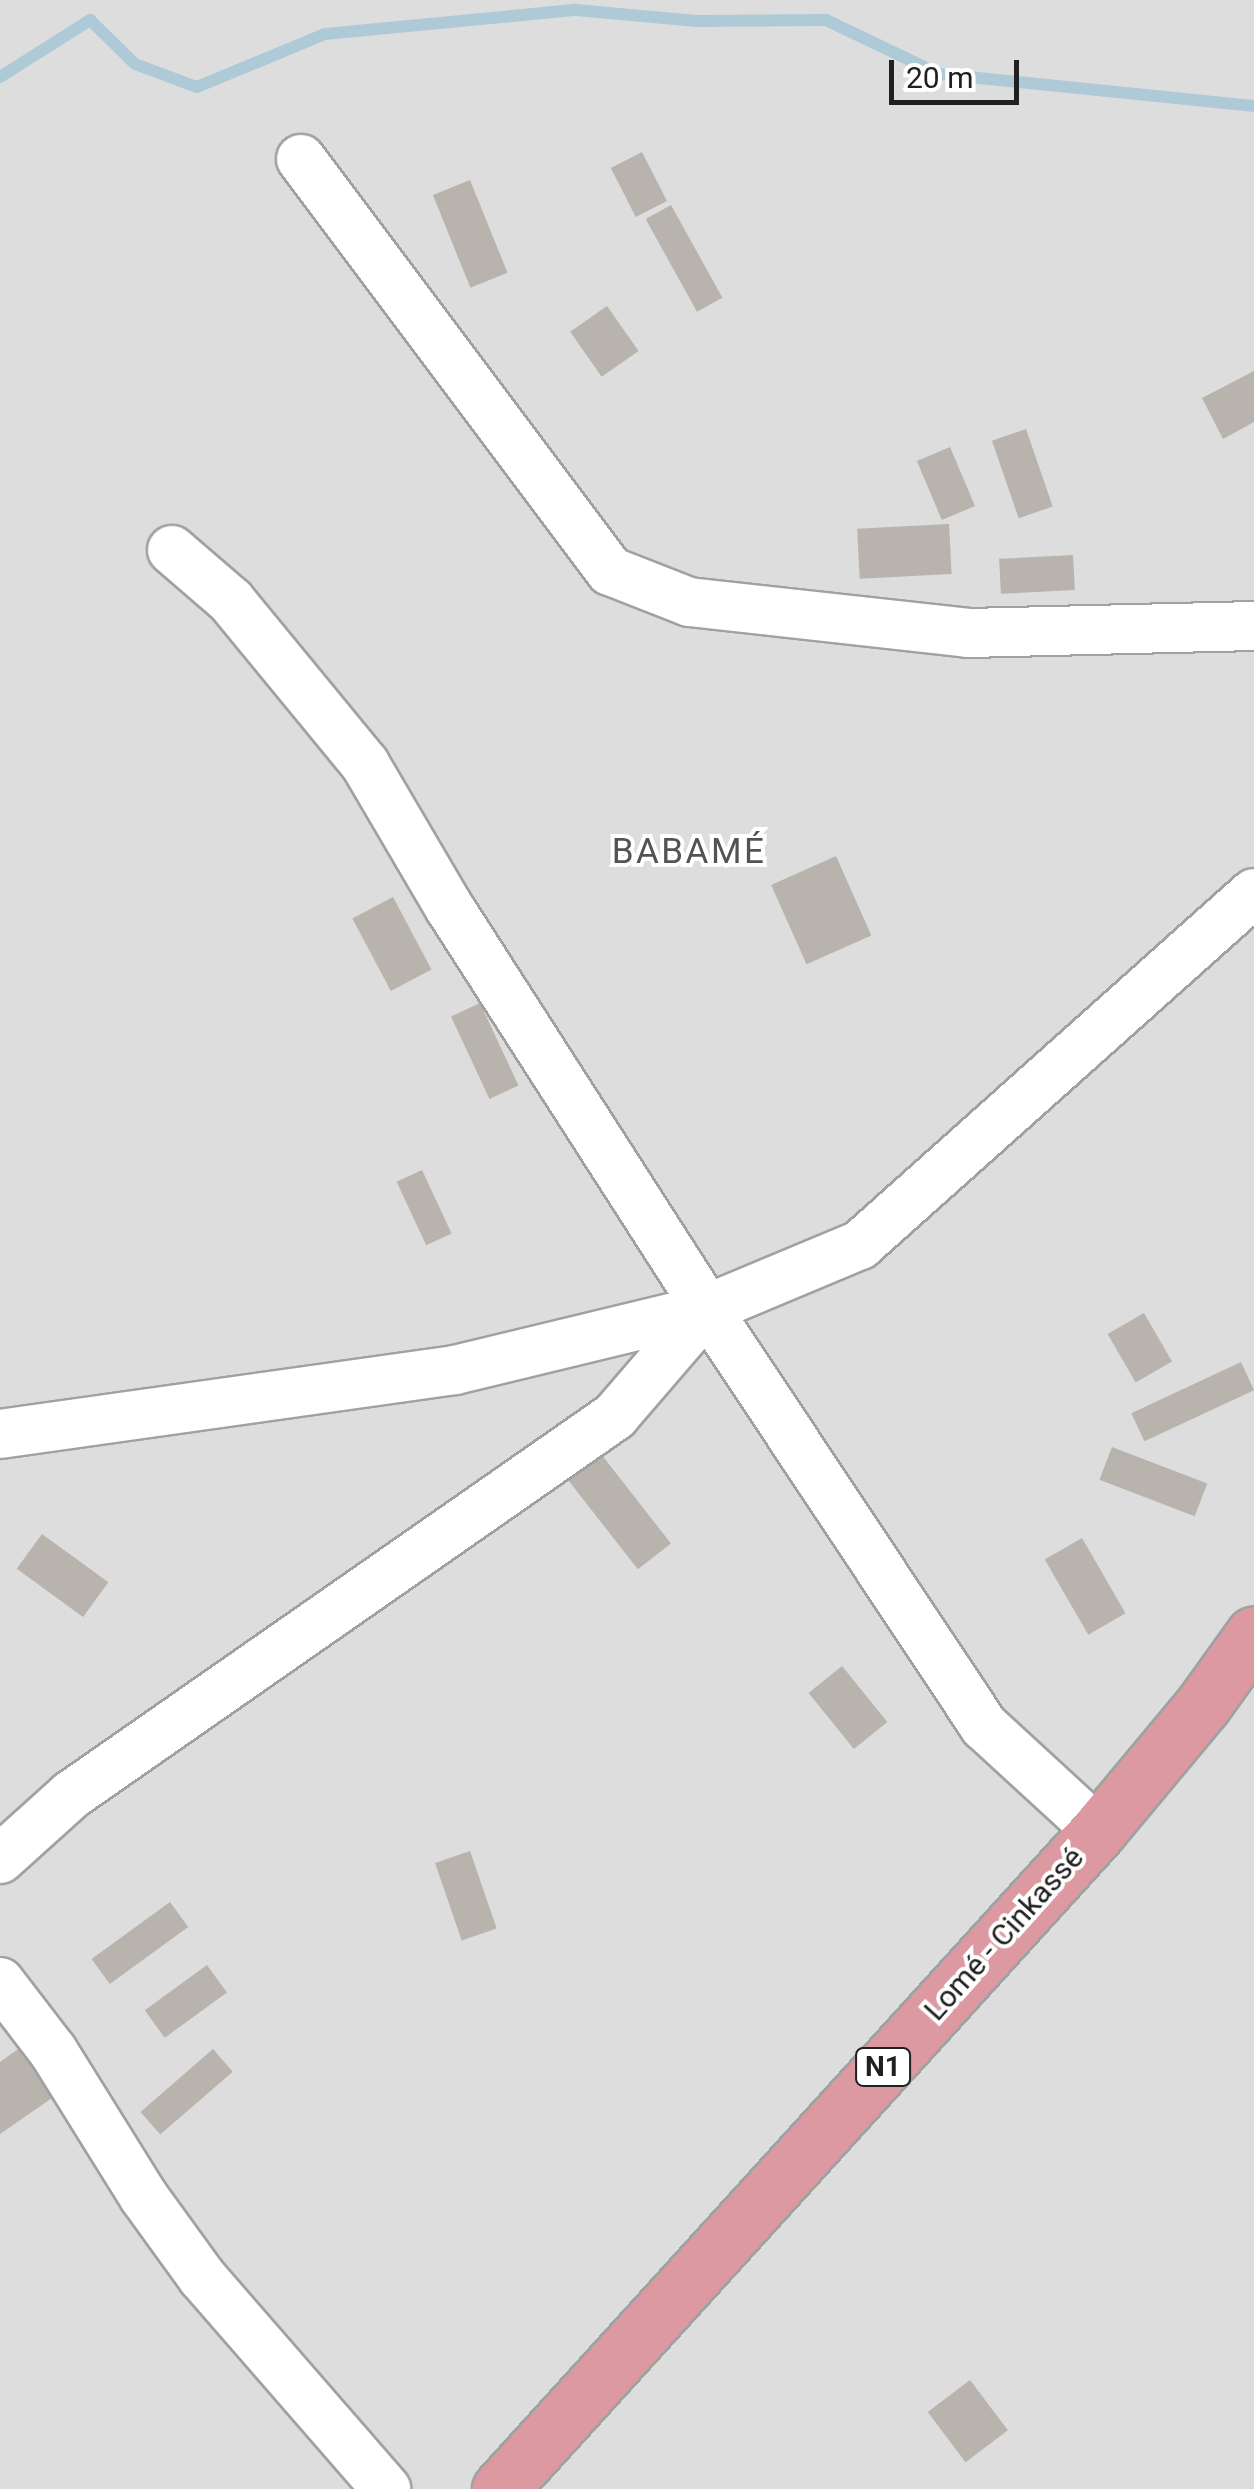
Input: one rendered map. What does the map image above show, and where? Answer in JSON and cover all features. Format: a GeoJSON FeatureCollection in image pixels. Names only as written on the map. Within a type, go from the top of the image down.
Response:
{"type":"FeatureCollection","features":[{"type":"Feature","properties":{"kind":"highway","name":"Lomé - Cinkassé"},"geometry":{"type":"LineString","coordinates":[[500,2489],[1098,1831],[1203,1705],[1254,1634]]}},
{"type":"Feature","properties":{"kind":"street"},"geometry":{"type":"LineString","coordinates":[[301,159],[610,571],[688,602],[968,633],[1254,626]]}},
{"type":"Feature","properties":{"kind":"street"},"geometry":{"type":"LineString","coordinates":[[172,550],[230,601],[364,764],[449,907],[707,1309],[984,1726],[1098,1831]]}},
{"type":"Feature","properties":{"kind":"street"},"geometry":{"type":"LineString","coordinates":[[0,1434],[455,1370],[707,1309],[860,1246],[1254,892]]}},
{"type":"Feature","properties":{"kind":"street"},"geometry":{"type":"LineString","coordinates":[[0,1859],[71,1795],[615,1416],[707,1309]]}},
{"type":"Feature","properties":{"kind":"street"},"geometry":{"type":"LineString","coordinates":[[0,1982],[53,2051],[144,2197],[202,2277],[386,2489]]}},
{"type":"Feature","properties":{"kind":"shaded area"},"geometry":{"type":"Polygon","coordinates":[[[0,0],[1254,0],[1254,2489],[0,2489],[0,0]]]}},
{"type":"Feature","properties":{"kind":"building"},"geometry":{"type":"Polygon","coordinates":[[[642,152],[667,201],[636,217],[611,168],[642,152]]]}},
{"type":"Feature","properties":{"kind":"building"},"geometry":{"type":"Polygon","coordinates":[[[470,180],[507,273],[470,288],[433,195],[470,180]]]}},
{"type":"Feature","properties":{"kind":"building"},"geometry":{"type":"Polygon","coordinates":[[[671,205],[722,298],[697,312],[646,219],[671,205]]]}},
{"type":"Feature","properties":{"kind":"building"},"geometry":{"type":"Polygon","coordinates":[[[607,306],[639,351],[602,377],[570,332],[607,306]]]}},
{"type":"Feature","properties":{"kind":"building"},"geometry":{"type":"Polygon","coordinates":[[[1254,371],[1254,422],[1223,439],[1202,398],[1254,371]]]}},
{"type":"Feature","properties":{"kind":"building"},"geometry":{"type":"Polygon","coordinates":[[[1026,429],[1053,507],[1019,518],[992,441],[1026,429]]]}},
{"type":"Feature","properties":{"kind":"building"},"geometry":{"type":"Polygon","coordinates":[[[950,447],[975,506],[942,520],[917,461],[950,447]]]}},
{"type":"Feature","properties":{"kind":"building"},"geometry":{"type":"Polygon","coordinates":[[[949,524],[952,574],[860,579],[857,529],[949,524]]]}},
{"type":"Feature","properties":{"kind":"building"},"geometry":{"type":"Polygon","coordinates":[[[1073,555],[1075,590],[1001,594],[999,559],[1073,555]]]}},
{"type":"Feature","properties":{"kind":"building"},"geometry":{"type":"Polygon","coordinates":[[[836,856],[871,935],[807,964],[771,885],[836,856]]]}},
{"type":"Feature","properties":{"kind":"building"},"geometry":{"type":"Polygon","coordinates":[[[393,897],[431,969],[391,991],[352,919],[393,897]]]}},
{"type":"Feature","properties":{"kind":"building"},"geometry":{"type":"Polygon","coordinates":[[[480,1003],[518,1085],[489,1099],[451,1017],[480,1003]]]}},
{"type":"Feature","properties":{"kind":"building"},"geometry":{"type":"Polygon","coordinates":[[[422,1170],[452,1233],[426,1245],[397,1182],[422,1170]]]}},
{"type":"Feature","properties":{"kind":"building"},"geometry":{"type":"Polygon","coordinates":[[[1144,1313],[1172,1361],[1136,1382],[1108,1334],[1144,1313]]]}},
{"type":"Feature","properties":{"kind":"building"},"geometry":{"type":"Polygon","coordinates":[[[1241,1362],[1254,1390],[1144,1441],[1131,1413],[1241,1362]]]}},
{"type":"Feature","properties":{"kind":"building"},"geometry":{"type":"Polygon","coordinates":[[[594,1445],[671,1544],[638,1569],[561,1471],[594,1445]]]}},
{"type":"Feature","properties":{"kind":"building"},"geometry":{"type":"Polygon","coordinates":[[[1112,1447],[1207,1484],[1195,1516],[1099,1480],[1112,1447]]]}},
{"type":"Feature","properties":{"kind":"building"},"geometry":{"type":"Polygon","coordinates":[[[42,1534],[108,1582],[83,1617],[17,1569],[42,1534]]]}},
{"type":"Feature","properties":{"kind":"building"},"geometry":{"type":"Polygon","coordinates":[[[1082,1538],[1126,1613],[1088,1635],[1045,1560],[1082,1538]]]}},
{"type":"Feature","properties":{"kind":"building"},"geometry":{"type":"Polygon","coordinates":[[[842,1666],[887,1722],[854,1749],[809,1693],[842,1666]]]}},
{"type":"Feature","properties":{"kind":"building"},"geometry":{"type":"Polygon","coordinates":[[[470,1851],[497,1929],[462,1941],[435,1863],[470,1851]]]}},
{"type":"Feature","properties":{"kind":"building"},"geometry":{"type":"Polygon","coordinates":[[[170,1902],[188,1927],[110,1984],[92,1959],[170,1902]]]}},
{"type":"Feature","properties":{"kind":"building"},"geometry":{"type":"Polygon","coordinates":[[[207,1965],[227,1993],[165,2038],[145,2010],[207,1965]]]}},
{"type":"Feature","properties":{"kind":"building"},"geometry":{"type":"Polygon","coordinates":[[[21,2047],[55,2096],[0,2134],[0,2062],[21,2047]]]}},
{"type":"Feature","properties":{"kind":"building"},"geometry":{"type":"Polygon","coordinates":[[[213,2049],[233,2072],[160,2135],[141,2112],[213,2049]]]}},
{"type":"Feature","properties":{"kind":"building"},"geometry":{"type":"Polygon","coordinates":[[[970,2380],[1008,2430],[966,2462],[928,2412],[970,2380]]]}},
{"type":"Feature","properties":{"kind":"waterway"},"geometry":{"type":"LineString","coordinates":[[0,77],[90,20],[135,64],[197,87],[325,34],[576,10],[697,21],[826,20],[939,74],[1254,106]]}},
{"type":"Feature","properties":{"kind":"district","name":"BABAMÉ"},"geometry":{"type":"Point","coordinates":[689,852]}}]}
